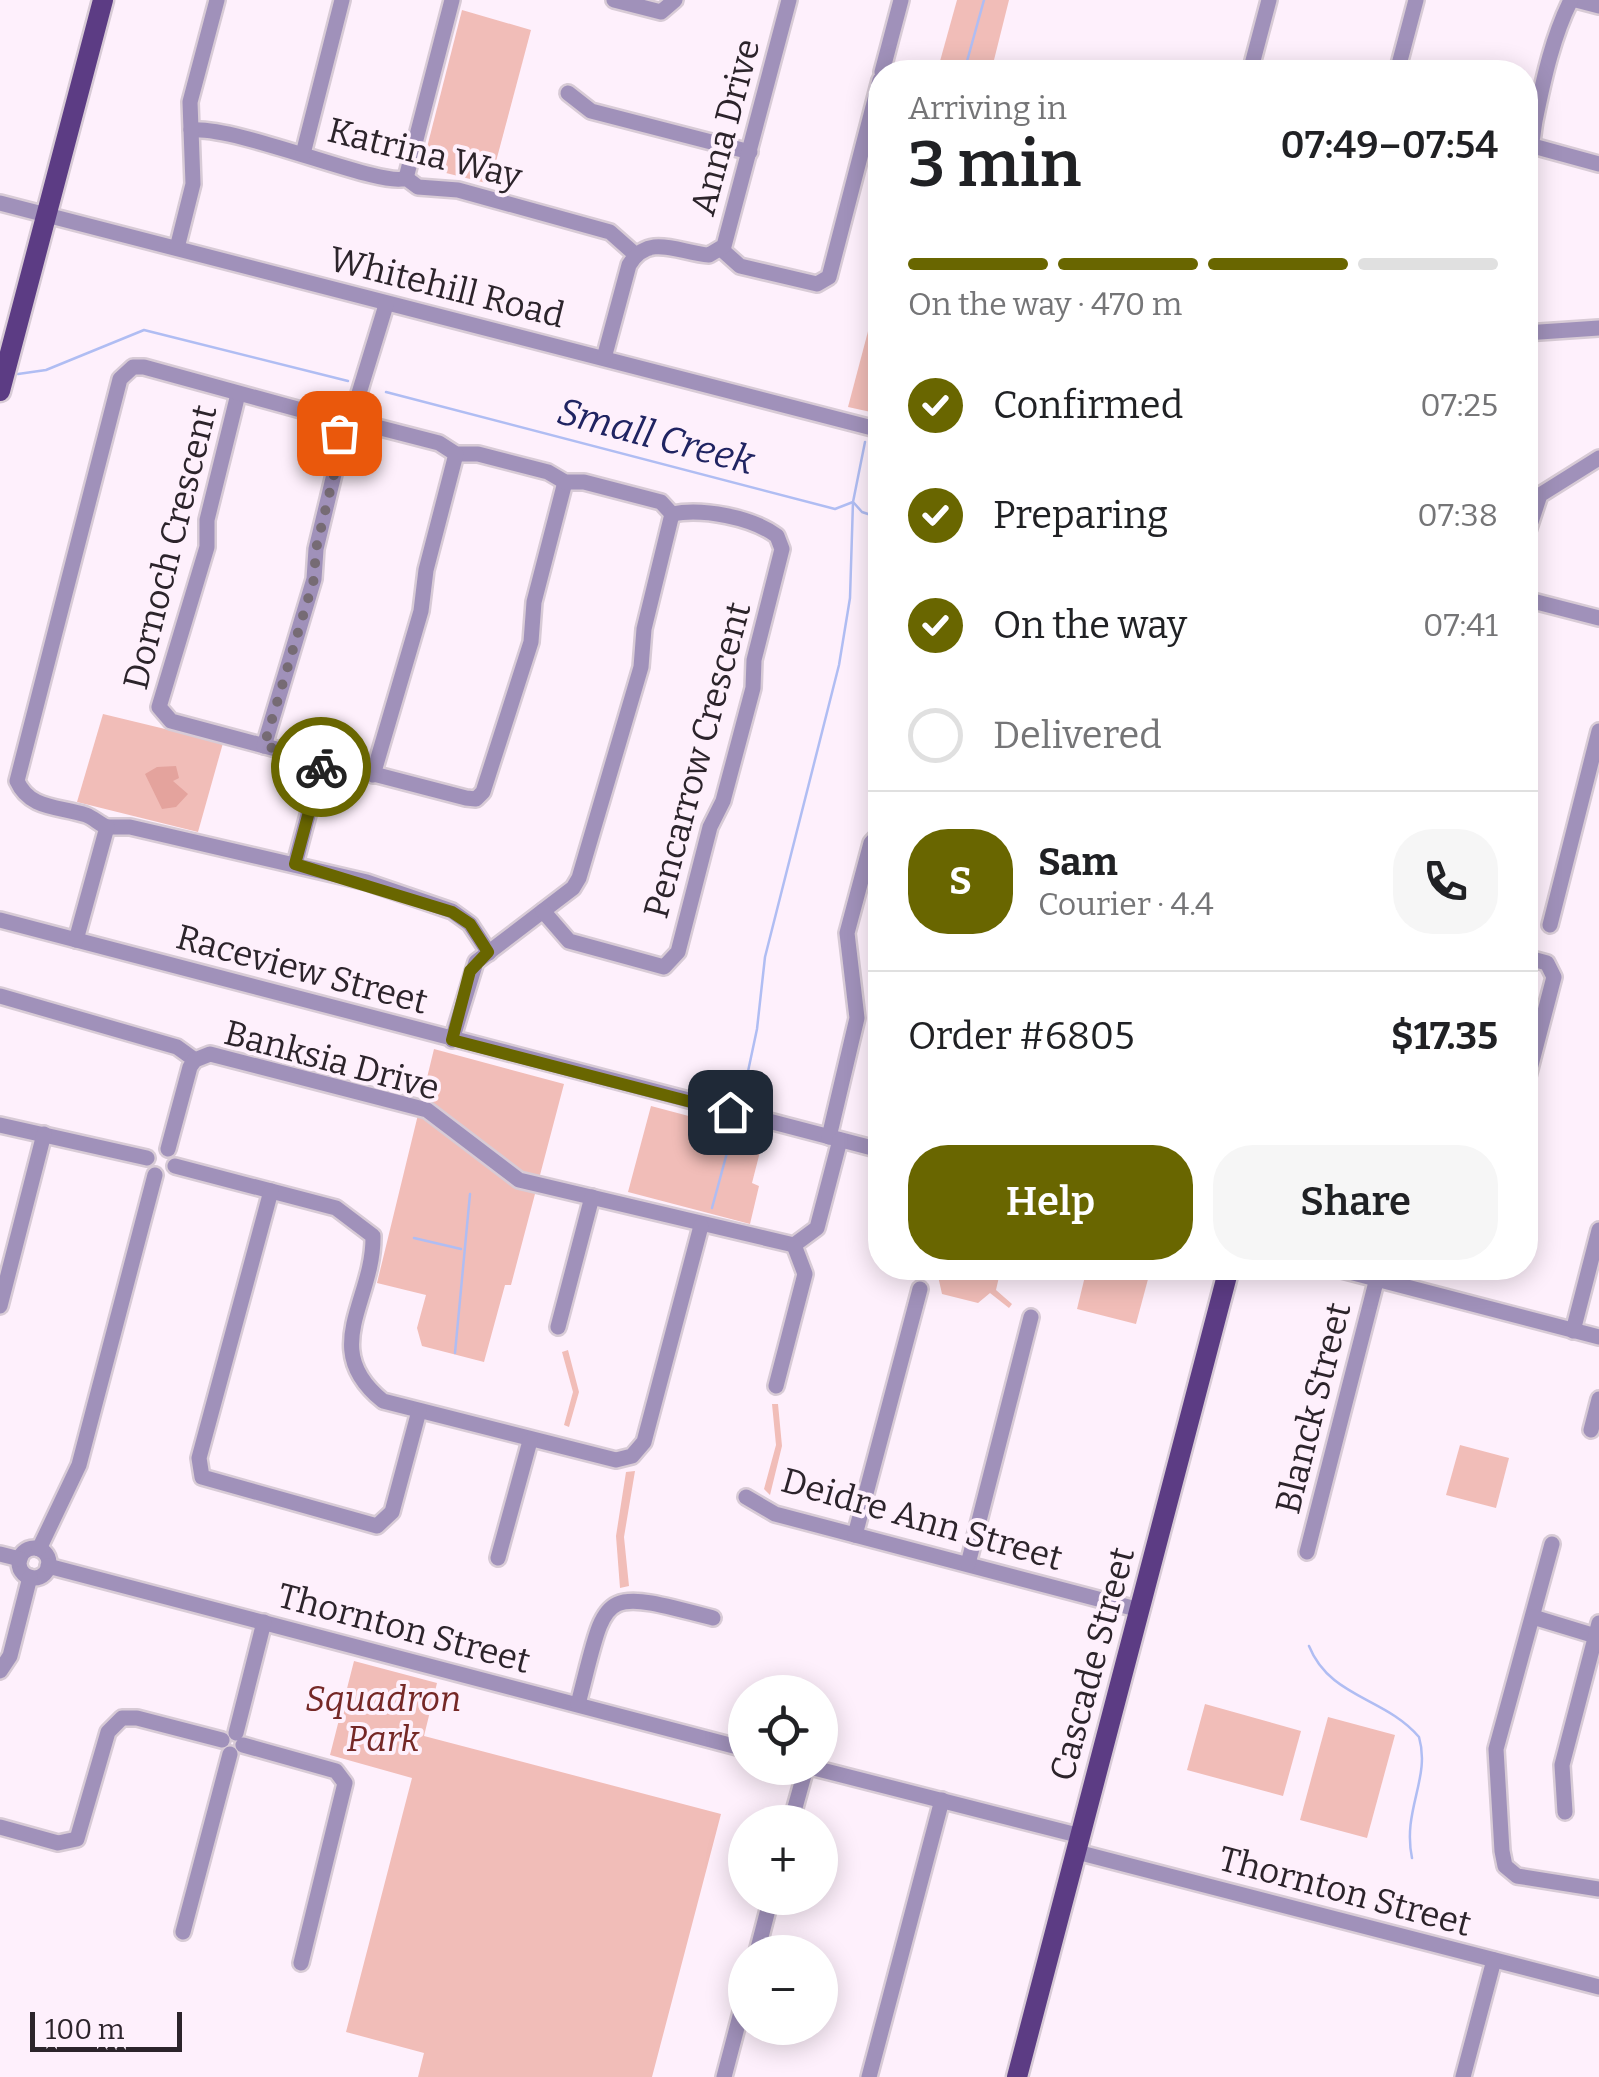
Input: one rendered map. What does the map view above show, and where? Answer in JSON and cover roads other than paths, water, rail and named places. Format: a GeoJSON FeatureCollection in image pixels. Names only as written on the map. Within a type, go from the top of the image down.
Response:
{"type":"FeatureCollection","features":[{"type":"Feature","properties":{"kind":"main road"},"geometry":{"type":"LineString","coordinates":[[0,391],[103,0]]}},
{"type":"Feature","properties":{"kind":"main road","name":"Cascade Street"},"geometry":{"type":"LineString","coordinates":[[1017,2077],[1225,1280]]}},
{"type":"Feature","properties":{"kind":"street"},"geometry":{"type":"LineString","coordinates":[[178,248],[193,184],[190,102],[217,0]]}},
{"type":"Feature","properties":{"kind":"street"},"geometry":{"type":"LineString","coordinates":[[303,154],[342,0]]}},
{"type":"Feature","properties":{"kind":"street"},"geometry":{"type":"LineString","coordinates":[[406,178],[452,0]]}},
{"type":"Feature","properties":{"kind":"street"},"geometry":{"type":"LineString","coordinates":[[614,0],[661,12],[675,0]]}},
{"type":"Feature","properties":{"kind":"street","name":"Anna Drive"},"geometry":{"type":"LineString","coordinates":[[636,255],[657,245],[702,255],[721,250],[789,0]]}},
{"type":"Feature","properties":{"kind":"street"},"geometry":{"type":"LineString","coordinates":[[885,60],[901,0]]}},
{"type":"Feature","properties":{"kind":"street"},"geometry":{"type":"LineString","coordinates":[[1253,60],[1269,0]]}},
{"type":"Feature","properties":{"kind":"street"},"geometry":{"type":"LineString","coordinates":[[1400,60],[1416,0]]}},
{"type":"Feature","properties":{"kind":"street"},"geometry":{"type":"LineString","coordinates":[[1538,106],[1573,0],[1599,6]]}},
{"type":"Feature","properties":{"kind":"street"},"geometry":{"type":"LineString","coordinates":[[568,93],[591,111],[750,152]]}},
{"type":"Feature","properties":{"kind":"street"},"geometry":{"type":"LineString","coordinates":[[721,250],[740,266],[817,284],[829,277],[868,126]]}},
{"type":"Feature","properties":{"kind":"street","name":"Katrina Way"},"geometry":{"type":"LineString","coordinates":[[191,130],[222,130],[374,178],[398,182],[406,178],[418,187],[458,190],[610,232],[636,255]]}},
{"type":"Feature","properties":{"kind":"street"},"geometry":{"type":"LineString","coordinates":[[1538,147],[1599,164]]}},
{"type":"Feature","properties":{"kind":"street","name":"Whitehill Road"},"geometry":{"type":"LineString","coordinates":[[0,202],[868,427]]}},
{"type":"Feature","properties":{"kind":"street"},"geometry":{"type":"LineString","coordinates":[[604,358],[628,265],[636,255]]}},
{"type":"Feature","properties":{"kind":"street"},"geometry":{"type":"LineString","coordinates":[[356,404],[386,304]]}},
{"type":"Feature","properties":{"kind":"street"},"geometry":{"type":"LineString","coordinates":[[1538,332],[1599,328]]}},
{"type":"Feature","properties":{"kind":"street"},"geometry":{"type":"LineString","coordinates":[[264,746],[311,592],[316,549],[343,437],[334,419],[144,367],[125,372],[115,392],[17,781],[23,794],[38,804],[92,816],[106,827],[130,827],[239,856],[295,864],[452,912],[470,924],[488,952]]}},
{"type":"Feature","properties":{"kind":"street","name":"Dornoch Crescent"},"geometry":{"type":"LineString","coordinates":[[238,394],[207,520],[208,546],[160,707],[171,722],[306,756],[321,766],[372,774],[466,798],[476,799],[483,792],[531,642],[534,602],[565,482]]}},
{"type":"Feature","properties":{"kind":"street"},"geometry":{"type":"LineString","coordinates":[[334,419],[344,404],[356,404],[368,413],[369,425],[360,437],[343,437]]}},
{"type":"Feature","properties":{"kind":"street"},"geometry":{"type":"LineString","coordinates":[[369,425],[439,444],[456,454],[478,454],[548,472],[565,482],[584,482],[661,502],[672,514],[614,772],[599,801],[579,878],[574,888],[488,952],[470,971],[452,1040]]}},
{"type":"Feature","properties":{"kind":"street"},"geometry":{"type":"LineString","coordinates":[[372,774],[422,612],[426,570],[456,454]]}},
{"type":"Feature","properties":{"kind":"street"},"geometry":{"type":"LineString","coordinates":[[1538,501],[1540,495],[1599,458]]}},
{"type":"Feature","properties":{"kind":"street","name":"Pencarrow Crescent"},"geometry":{"type":"LineString","coordinates":[[542,911],[569,942],[664,966],[678,952],[710,826],[723,801],[753,688],[754,660],[782,550],[777,536],[762,528],[697,510],[672,514]]}},
{"type":"Feature","properties":{"kind":"street"},"geometry":{"type":"LineString","coordinates":[[1538,602],[1599,618]]}},
{"type":"Feature","properties":{"kind":"street"},"geometry":{"type":"LineString","coordinates":[[1550,925],[1599,730]]}},
{"type":"Feature","properties":{"kind":"street"},"geometry":{"type":"LineString","coordinates":[[295,864],[321,766]]}},
{"type":"Feature","properties":{"kind":"street"},"geometry":{"type":"LineString","coordinates":[[76,940],[106,827]]}},
{"type":"Feature","properties":{"kind":"street"},"geometry":{"type":"LineString","coordinates":[[776,1386],[805,1274],[794,1246],[817,1228],[858,1018],[847,933],[868,854]]}},
{"type":"Feature","properties":{"kind":"street","name":"Raceview Street"},"geometry":{"type":"LineString","coordinates":[[0,920],[868,1147]]}},
{"type":"Feature","properties":{"kind":"street"},"geometry":{"type":"LineString","coordinates":[[1538,961],[1548,964],[1554,977],[1538,1038]]}},
{"type":"Feature","properties":{"kind":"street"},"geometry":{"type":"LineString","coordinates":[[0,996],[178,1047],[194,1060]]}},
{"type":"Feature","properties":{"kind":"street","name":"Banksia Drive"},"geometry":{"type":"LineString","coordinates":[[168,1148],[194,1060],[210,1054],[427,1110],[518,1180],[794,1246]]}},
{"type":"Feature","properties":{"kind":"street"},"geometry":{"type":"LineString","coordinates":[[0,1125],[147,1158]]}},
{"type":"Feature","properties":{"kind":"street"},"geometry":{"type":"LineString","coordinates":[[0,1306],[44,1134]]}},
{"type":"Feature","properties":{"kind":"street"},"geometry":{"type":"LineString","coordinates":[[147,1158],[153,1150],[168,1148],[176,1166]]}},
{"type":"Feature","properties":{"kind":"street"},"geometry":{"type":"LineString","coordinates":[[39,1549],[78,1466],[155,1175],[147,1158]]}},
{"type":"Feature","properties":{"kind":"street"},"geometry":{"type":"LineString","coordinates":[[155,1175],[169,1174],[176,1166]]}},
{"type":"Feature","properties":{"kind":"street"},"geometry":{"type":"LineString","coordinates":[[176,1166],[336,1208],[373,1236],[350,1356],[360,1383],[383,1401],[616,1460],[632,1456],[644,1442],[701,1226]]}},
{"type":"Feature","properties":{"kind":"street"},"geometry":{"type":"LineString","coordinates":[[270,1191],[199,1458],[202,1477],[377,1526],[392,1512],[419,1410]]}},
{"type":"Feature","properties":{"kind":"street"},"geometry":{"type":"LineString","coordinates":[[558,1327],[592,1197]]}},
{"type":"Feature","properties":{"kind":"street"},"geometry":{"type":"LineString","coordinates":[[1573,1330],[1599,1230]]}},
{"type":"Feature","properties":{"kind":"street","name":"Blanck Street"},"geometry":{"type":"LineString","coordinates":[[1307,1552],[1376,1280]]}},
{"type":"Feature","properties":{"kind":"street"},"geometry":{"type":"LineString","coordinates":[[1385,1280],[1599,1337]]}},
{"type":"Feature","properties":{"kind":"street"},"geometry":{"type":"LineString","coordinates":[[855,1535],[920,1289]]}},
{"type":"Feature","properties":{"kind":"street"},"geometry":{"type":"LineString","coordinates":[[968,1564],[1031,1317]]}},
{"type":"Feature","properties":{"kind":"street"},"geometry":{"type":"LineString","coordinates":[[1591,1430],[1599,1399]]}},
{"type":"Feature","properties":{"kind":"street"},"geometry":{"type":"LineString","coordinates":[[498,1558],[530,1441]]}},
{"type":"Feature","properties":{"kind":"street","name":"Deidre Ann Street"},"geometry":{"type":"LineString","coordinates":[[746,1497],[775,1514],[1140,1610]]}},
{"type":"Feature","properties":{"kind":"street"},"geometry":{"type":"LineString","coordinates":[[1552,1544],[1496,1750],[1504,1866],[1517,1876],[1599,1890]]}},
{"type":"Feature","properties":{"kind":"street"},"geometry":{"type":"LineString","coordinates":[[27,1549],[39,1549],[46,1554],[48,1566],[39,1576],[30,1577],[20,1568],[20,1559],[27,1549]]}},
{"type":"Feature","properties":{"kind":"street"},"geometry":{"type":"LineString","coordinates":[[0,1554],[20,1559]]}},
{"type":"Feature","properties":{"kind":"street","name":"Thornton Street"},"geometry":{"type":"LineString","coordinates":[[48,1566],[728,1744]]}},
{"type":"Feature","properties":{"kind":"street"},"geometry":{"type":"LineString","coordinates":[[0,1671],[10,1656],[30,1577]]}},
{"type":"Feature","properties":{"kind":"street"},"geometry":{"type":"LineString","coordinates":[[578,1704],[603,1615],[616,1602],[644,1600],[713,1618]]}},
{"type":"Feature","properties":{"kind":"street"},"geometry":{"type":"LineString","coordinates":[[1532,1617],[1598,1632],[1562,1764],[1566,1812]]}},
{"type":"Feature","properties":{"kind":"street"},"geometry":{"type":"LineString","coordinates":[[182,1932],[264,1622]]}},
{"type":"Feature","properties":{"kind":"street"},"geometry":{"type":"LineString","coordinates":[[0,1827],[58,1843],[77,1839],[108,1732],[122,1718],[138,1718],[336,1771],[345,1783],[300,1962]]}},
{"type":"Feature","properties":{"kind":"street","name":"Thornton Street"},"geometry":{"type":"LineString","coordinates":[[838,1774],[942,1800],[1079,1844],[1599,1988]]}},
{"type":"Feature","properties":{"kind":"street"},"geometry":{"type":"LineString","coordinates":[[869,2077],[942,1800]]}},
{"type":"Feature","properties":{"kind":"street"},"geometry":{"type":"LineString","coordinates":[[1463,2077],[1494,1960]]}},
{"type":"Feature","properties":{"kind":"street"},"geometry":{"type":"LineString","coordinates":[[724,2077],[732,2045]]}},
{"type":"Feature","properties":{"kind":"waterway","name":"Small Creek"},"geometry":{"type":"LineString","coordinates":[[967,60],[984,0]]}},
{"type":"Feature","properties":{"kind":"waterway","name":"Small Creek"},"geometry":{"type":"LineString","coordinates":[[18,374],[46,370],[144,330],[348,381]]}},
{"type":"Feature","properties":{"kind":"waterway","name":"Small Creek"},"geometry":{"type":"LineString","coordinates":[[386,392],[835,509],[853,502],[865,442]]}},
{"type":"Feature","properties":{"kind":"waterway"},"geometry":{"type":"LineString","coordinates":[[743,1095],[757,1029],[765,957],[839,665],[850,598],[853,502]]}},
{"type":"Feature","properties":{"kind":"waterway"},"geometry":{"type":"LineString","coordinates":[[854,503],[868,514]]}},
{"type":"Feature","properties":{"kind":"waterway"},"geometry":{"type":"LineString","coordinates":[[712,1208],[734,1127]]}},
{"type":"Feature","properties":{"kind":"waterway"},"geometry":{"type":"LineString","coordinates":[[455,1353],[470,1194]]}},
{"type":"Feature","properties":{"kind":"waterway"},"geometry":{"type":"LineString","coordinates":[[414,1238],[461,1249]]}},
{"type":"Feature","properties":{"kind":"waterway"},"geometry":{"type":"LineString","coordinates":[[1309,1646],[1330,1677],[1390,1713],[1419,1737],[1422,1766],[1411,1825],[1412,1858]]}},
{"type":"Feature","properties":{"kind":"park label","name":"Squadron Park"},"geometry":{"type":"Point","coordinates":[383,1719]}}]}
